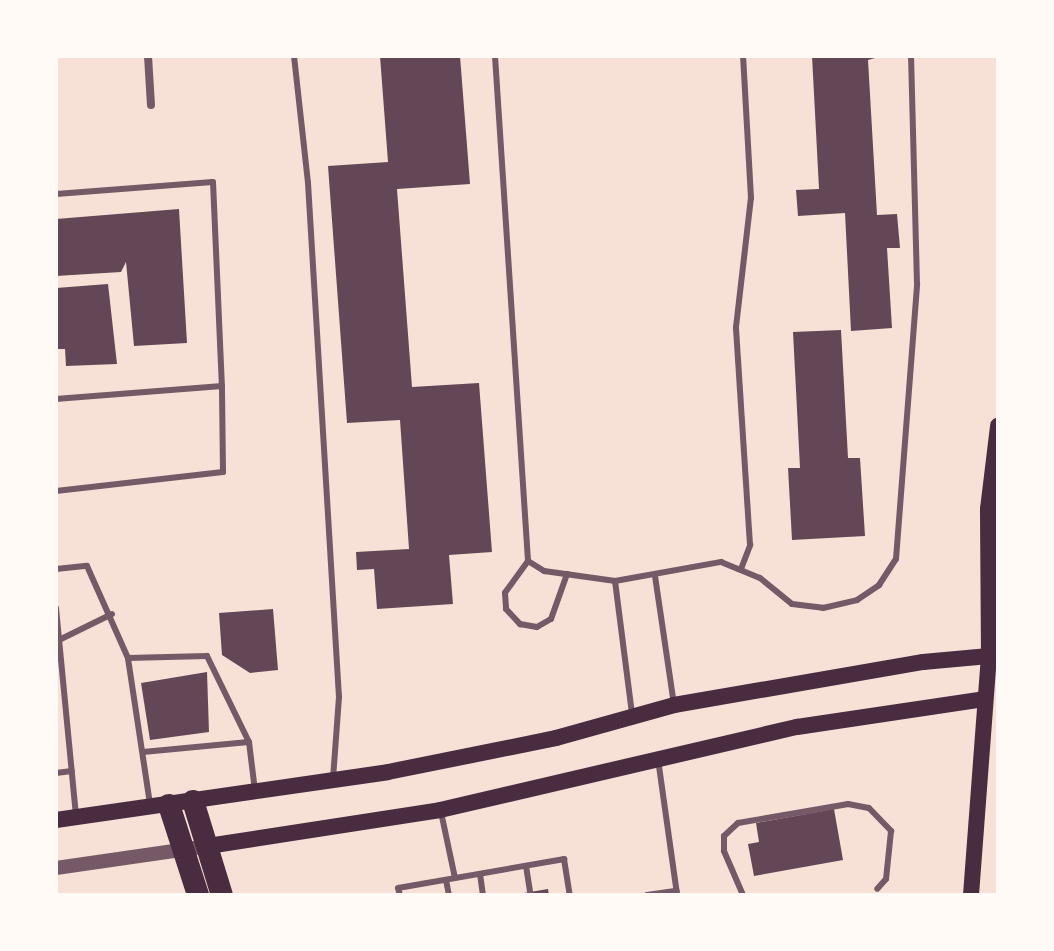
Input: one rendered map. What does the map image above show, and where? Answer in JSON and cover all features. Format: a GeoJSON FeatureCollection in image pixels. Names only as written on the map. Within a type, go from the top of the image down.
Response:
{"type":"FeatureCollection","features":[{"type":"Feature","properties":{"kind":"highway"},"geometry":{"type":"LineString","coordinates":[[193,801],[222,895]]}},
{"type":"Feature","properties":{"kind":"highway"},"geometry":{"type":"LineString","coordinates":[[160,806],[183,849],[198,895]]}},
{"type":"Feature","properties":{"kind":"main road"},"geometry":{"type":"LineString","coordinates":[[971,895],[991,698],[993,655],[988,509],[998,426]]}},
{"type":"Feature","properties":{"kind":"main road"},"geometry":{"type":"LineString","coordinates":[[56,820],[333,780],[556,738],[632,714],[674,705],[923,662],[993,655]]}},
{"type":"Feature","properties":{"kind":"main road"},"geometry":{"type":"LineString","coordinates":[[208,846],[440,810],[797,727],[991,698]]}},
{"type":"Feature","properties":{"kind":"street"},"geometry":{"type":"LineString","coordinates":[[148,56],[151,105]]}},
{"type":"Feature","properties":{"kind":"street"},"geometry":{"type":"LineString","coordinates":[[56,868],[208,846]]}},
{"type":"Feature","properties":{"kind":"lane"},"geometry":{"type":"LineString","coordinates":[[294,56],[308,183],[339,697],[333,780]]}},
{"type":"Feature","properties":{"kind":"lane"},"geometry":{"type":"LineString","coordinates":[[495,56],[528,561],[505,593],[506,609],[520,624],[537,627],[551,619],[567,574]]}},
{"type":"Feature","properties":{"kind":"lane"},"geometry":{"type":"LineString","coordinates":[[741,569],[750,545],[736,327],[751,198],[743,56]]}},
{"type":"Feature","properties":{"kind":"lane"},"geometry":{"type":"LineString","coordinates":[[528,561],[544,571],[615,581],[721,562],[741,569],[792,604],[823,608],[857,600],[879,585],[896,559],[917,284],[911,56]]}},
{"type":"Feature","properties":{"kind":"lane"},"geometry":{"type":"LineString","coordinates":[[56,194],[213,182],[223,472],[56,491]]}},
{"type":"Feature","properties":{"kind":"lane"},"geometry":{"type":"LineString","coordinates":[[56,399],[222,386]]}},
{"type":"Feature","properties":{"kind":"lane"},"geometry":{"type":"LineString","coordinates":[[56,569],[87,566],[112,614],[128,658],[143,752],[160,806]]}},
{"type":"Feature","properties":{"kind":"lane"},"geometry":{"type":"LineString","coordinates":[[655,576],[674,705]]}},
{"type":"Feature","properties":{"kind":"lane"},"geometry":{"type":"LineString","coordinates":[[615,581],[632,714]]}},
{"type":"Feature","properties":{"kind":"lane"},"geometry":{"type":"LineString","coordinates":[[56,608],[76,818]]}},
{"type":"Feature","properties":{"kind":"lane"},"geometry":{"type":"LineString","coordinates":[[59,640],[112,614]]}},
{"type":"Feature","properties":{"kind":"lane"},"geometry":{"type":"LineString","coordinates":[[128,658],[207,656],[249,742],[255,792]]}},
{"type":"Feature","properties":{"kind":"lane"},"geometry":{"type":"LineString","coordinates":[[143,752],[249,742]]}},
{"type":"Feature","properties":{"kind":"lane"},"geometry":{"type":"LineString","coordinates":[[647,895],[677,893],[658,759]]}},
{"type":"Feature","properties":{"kind":"lane"},"geometry":{"type":"LineString","coordinates":[[56,773],[72,771]]}},
{"type":"Feature","properties":{"kind":"lane"},"geometry":{"type":"LineString","coordinates":[[743,895],[724,851],[724,836],[738,823],[848,804],[869,808],[891,831],[886,879],[877,889]]}},
{"type":"Feature","properties":{"kind":"lane"},"geometry":{"type":"LineString","coordinates":[[440,810],[455,878]]}},
{"type":"Feature","properties":{"kind":"lane"},"geometry":{"type":"LineString","coordinates":[[400,895],[398,888],[564,859],[570,895]]}},
{"type":"Feature","properties":{"kind":"lane"},"geometry":{"type":"LineString","coordinates":[[526,866],[530,892]]}},
{"type":"Feature","properties":{"kind":"lane"},"geometry":{"type":"LineString","coordinates":[[480,874],[483,895]]}},
{"type":"Feature","properties":{"kind":"lane"},"geometry":{"type":"LineString","coordinates":[[446,880],[449,895]]}},
{"type":"Feature","properties":{"kind":"building"},"geometry":{"type":"Polygon","coordinates":[[[380,56],[460,56],[470,184],[397,189],[412,387],[479,383],[492,552],[449,555],[453,604],[377,609],[374,569],[357,570],[356,552],[409,549],[400,420],[347,423],[328,166],[388,162],[380,56]]]}},
{"type":"Feature","properties":{"kind":"building"},"geometry":{"type":"Polygon","coordinates":[[[812,56],[882,56],[868,60],[877,215],[897,214],[900,248],[887,248],[892,328],[851,331],[845,213],[798,216],[796,190],[819,189],[812,56]]]}},
{"type":"Feature","properties":{"kind":"building"},"geometry":{"type":"Polygon","coordinates":[[[179,209],[187,343],[134,346],[126,262],[121,272],[56,276],[56,219],[179,209]]]}},
{"type":"Feature","properties":{"kind":"building"},"geometry":{"type":"Polygon","coordinates":[[[108,284],[117,364],[66,366],[65,349],[56,349],[56,288],[108,284]]]}},
{"type":"Feature","properties":{"kind":"building"},"geometry":{"type":"Polygon","coordinates":[[[841,330],[848,458],[860,458],[865,536],[792,540],[788,468],[800,468],[793,332],[841,330]]]}},
{"type":"Feature","properties":{"kind":"building"},"geometry":{"type":"Polygon","coordinates":[[[273,609],[278,670],[250,673],[222,655],[219,613],[273,609]]]}},
{"type":"Feature","properties":{"kind":"building"},"geometry":{"type":"Polygon","coordinates":[[[207,672],[209,732],[150,740],[141,683],[207,672]]]}},
{"type":"Feature","properties":{"kind":"building"},"geometry":{"type":"Polygon","coordinates":[[[834,809],[843,860],[754,876],[748,844],[759,842],[756,823],[834,809]]]}},
{"type":"Feature","properties":{"kind":"building"},"geometry":{"type":"Polygon","coordinates":[[[548,889],[549,895],[524,895],[524,893],[548,889]]]}}]}
